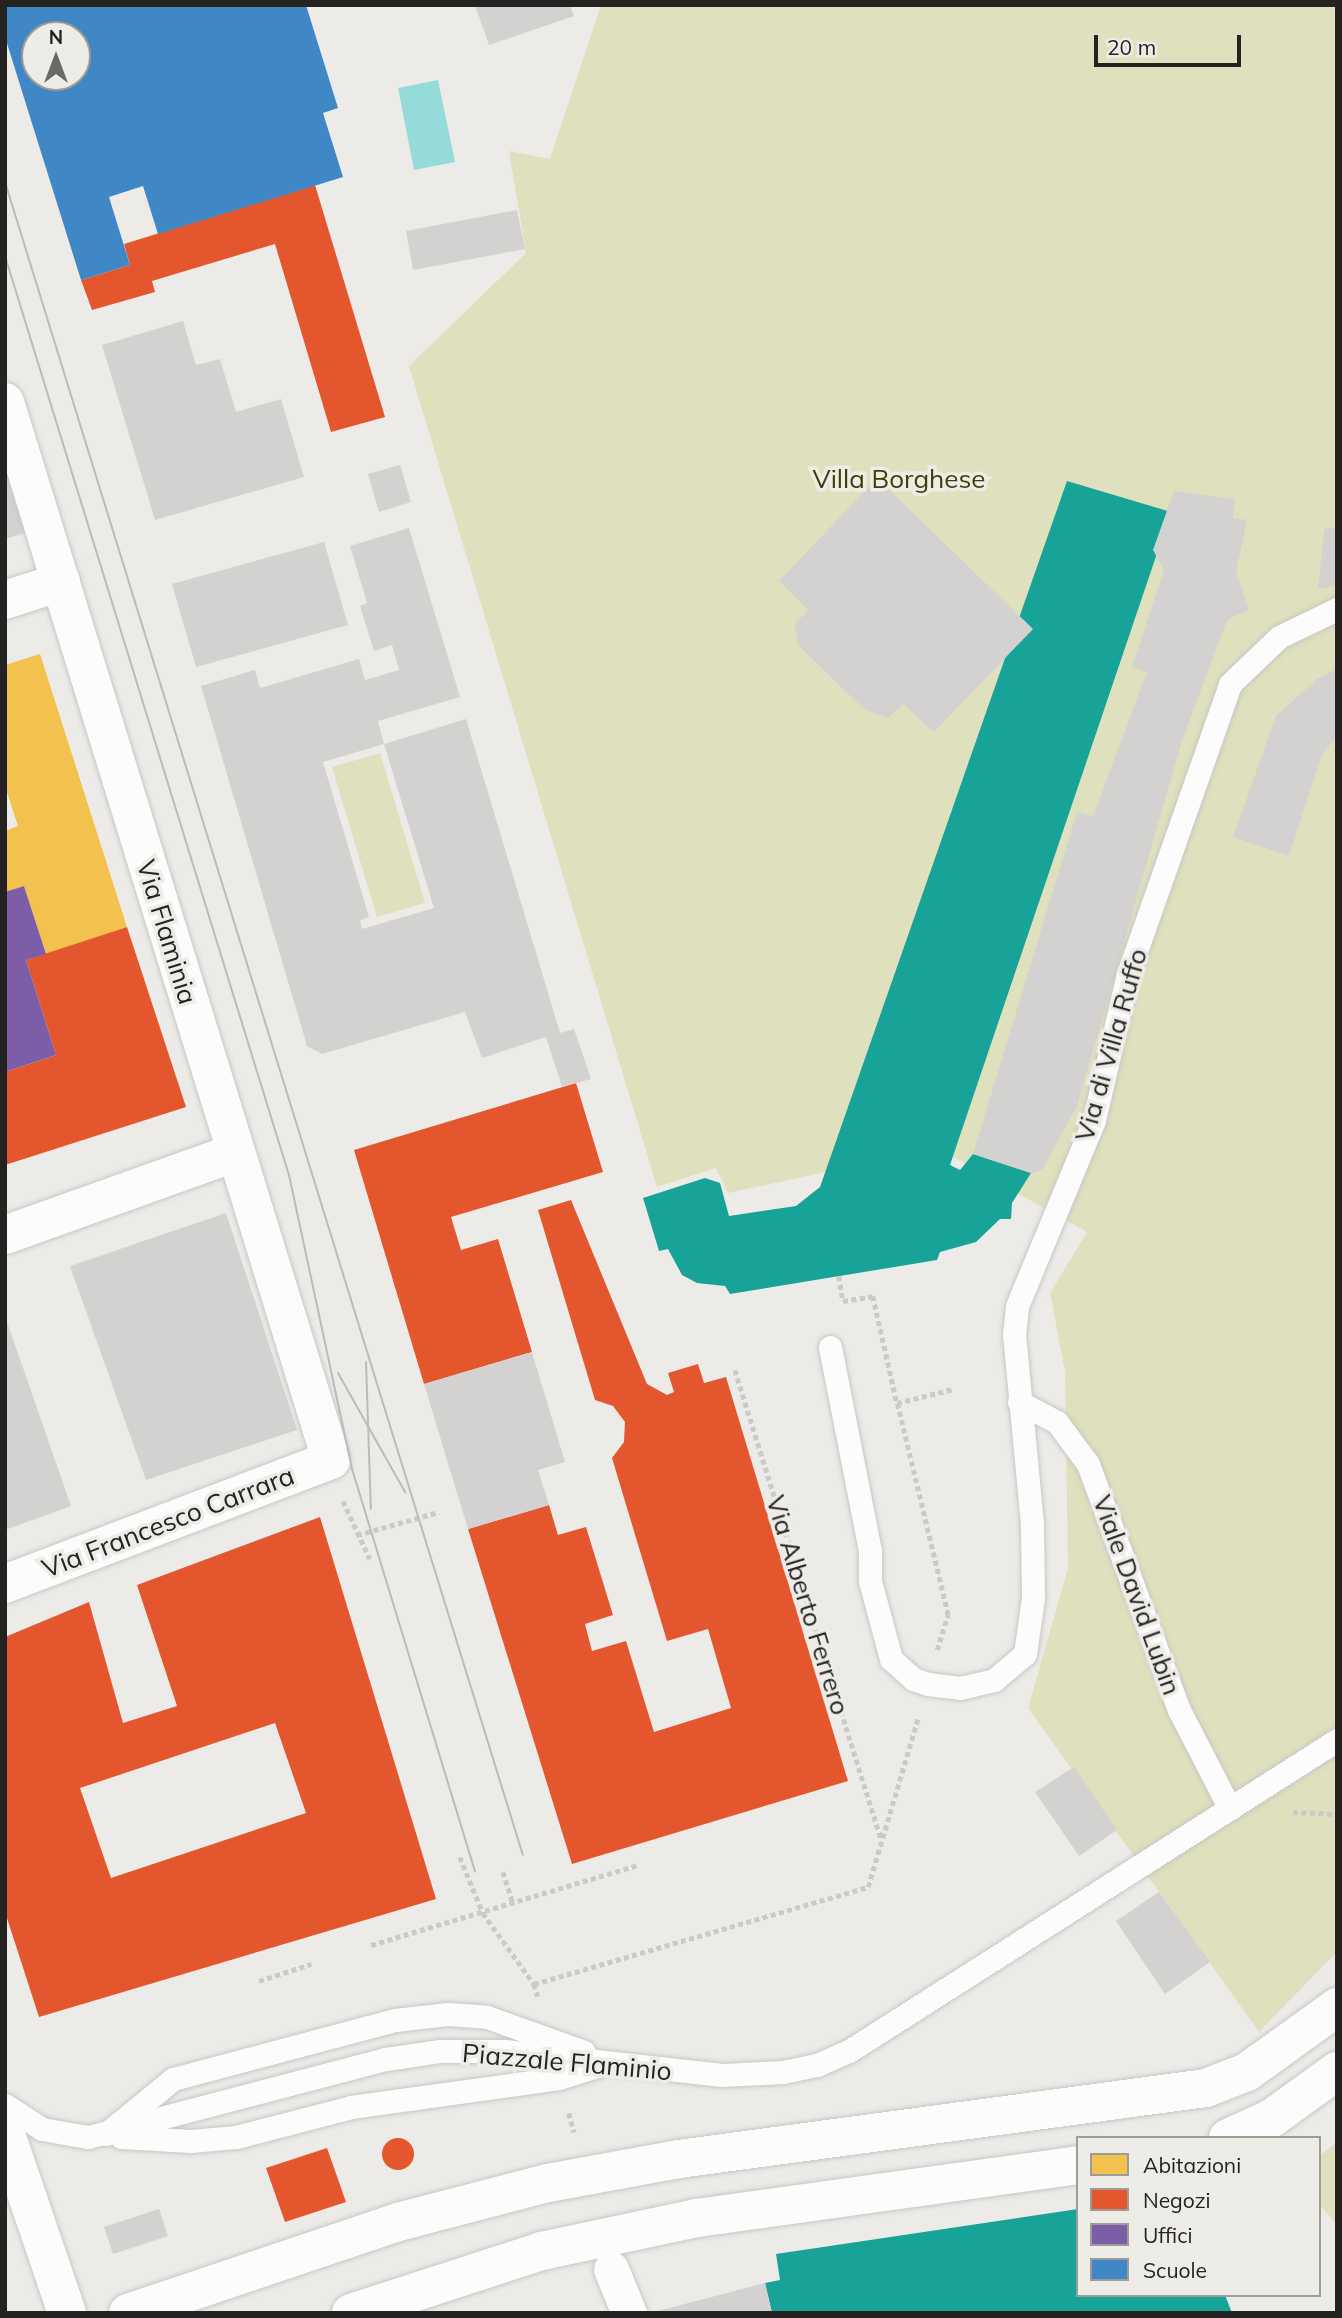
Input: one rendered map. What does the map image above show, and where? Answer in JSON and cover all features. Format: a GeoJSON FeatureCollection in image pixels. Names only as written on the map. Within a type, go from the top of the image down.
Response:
{"type":"FeatureCollection","features":[{"type":"Feature","properties":{"kind":"main road","name":"Via Flaminia"},"geometry":{"type":"LineString","coordinates":[[5,402],[233,1153],[331,1460]]}},
{"type":"Feature","properties":{"kind":"main road"},"geometry":{"type":"LineString","coordinates":[[5,600],[61,582]]}},
{"type":"Feature","properties":{"kind":"main road"},"geometry":{"type":"LineString","coordinates":[[5,1235],[233,1153]]}},
{"type":"Feature","properties":{"kind":"main road","name":"Via Francesco Carrara"},"geometry":{"type":"LineString","coordinates":[[5,1584],[331,1460]]}},
{"type":"Feature","properties":{"kind":"main road"},"geometry":{"type":"LineString","coordinates":[[128,2313],[409,2218],[548,2183],[678,2159],[1206,2088],[1247,2073],[1337,2007]]}},
{"type":"Feature","properties":{"kind":"main road"},"geometry":{"type":"LineString","coordinates":[[1232,2136],[1272,2118],[1337,2071]]}},
{"type":"Feature","properties":{"kind":"main road"},"geometry":{"type":"LineString","coordinates":[[5,2131],[67,2313]]}},
{"type":"Feature","properties":{"kind":"main road"},"geometry":{"type":"LineString","coordinates":[[351,2313],[542,2251],[697,2218],[1076,2165]]}},
{"type":"Feature","properties":{"kind":"street"},"geometry":{"type":"LineString","coordinates":[[611,2269],[629,2313]]}},
{"type":"Feature","properties":{"kind":"lane","name":"Via di Villa Ruffo"},"geometry":{"type":"LineString","coordinates":[[830,1347],[870,1550],[870,1581],[891,1659],[920,1682],[960,1688],[994,1680],[1018,1663],[1025,1654],[1033,1598],[1032,1524],[1014,1335],[1017,1306],[1094,1120],[1128,974],[1230,684],[1279,636],[1337,609]]}},
{"type":"Feature","properties":{"kind":"lane","name":"Viale David Lubin"},"geometry":{"type":"LineString","coordinates":[[1019,1402],[1057,1422],[1088,1464],[1179,1710],[1230,1810]]}},
{"type":"Feature","properties":{"kind":"lane","name":"Piazzale Flaminio"},"geometry":{"type":"LineString","coordinates":[[5,2105],[42,2129],[104,2136],[411,2054],[505,2051],[723,2075],[783,2073],[817,2065],[849,2051],[1337,1740]]}},
{"type":"Feature","properties":{"kind":"lane"},"geometry":{"type":"LineString","coordinates":[[104,2136],[173,2079],[406,2019],[448,2014],[487,2017],[610,2062]]}},
{"type":"Feature","properties":{"kind":"lane"},"geometry":{"type":"LineString","coordinates":[[104,2136],[168,2141],[236,2137],[351,2106],[559,2078],[610,2062]]}},
{"type":"Feature","properties":{"kind":"path"},"geometry":{"type":"LineString","coordinates":[[839,1276],[843,1301],[873,1296],[948,1615],[937,1650]]}},
{"type":"Feature","properties":{"kind":"path","name":"Via Alberto Ferrero"},"geometry":{"type":"LineString","coordinates":[[735,1370],[881,1839]]}},
{"type":"Feature","properties":{"kind":"path"},"geometry":{"type":"LineString","coordinates":[[897,1403],[953,1389]]}},
{"type":"Feature","properties":{"kind":"path"},"geometry":{"type":"LineString","coordinates":[[331,1460],[357,1535],[370,1559]]}},
{"type":"Feature","properties":{"kind":"path"},"geometry":{"type":"LineString","coordinates":[[357,1535],[439,1511]]}},
{"type":"Feature","properties":{"kind":"path"},"geometry":{"type":"LineString","coordinates":[[460,1857],[483,1913],[534,1984],[868,1887],[921,1706]]}},
{"type":"Feature","properties":{"kind":"path"},"geometry":{"type":"LineString","coordinates":[[370,1945],[637,1865]]}},
{"type":"Feature","properties":{"kind":"path"},"geometry":{"type":"LineString","coordinates":[[503,1872],[513,1903]]}},
{"type":"Feature","properties":{"kind":"path"},"geometry":{"type":"LineString","coordinates":[[259,1981],[310,1964]]}},
{"type":"Feature","properties":{"kind":"path"},"geometry":{"type":"LineString","coordinates":[[566,2102],[577,2145]]}},
{"type":"Feature","properties":{"kind":"green space","name":"Villa Borghese"},"geometry":{"type":"Polygon","coordinates":[[[601,5],[1337,5],[1337,1952],[1259,2032],[1028,1708],[1068,1568],[1065,1372],[1050,1293],[1087,1232],[937,1148],[728,1193],[716,1168],[657,1187],[409,366],[526,253],[509,151],[550,159],[601,5]]]}},
{"type":"Feature","properties":{"kind":"green space"},"geometry":{"type":"Polygon","coordinates":[[[380,753],[425,903],[377,917],[332,767],[380,753]]]}},
{"type":"Feature","properties":{"kind":"green space"},"geometry":{"type":"Polygon","coordinates":[[[1337,2142],[1337,2225],[1321,2206],[1321,2154],[1337,2142]]]}},
{"type":"Feature","properties":{"kind":"water"},"geometry":{"type":"Polygon","coordinates":[[[438,80],[455,162],[414,170],[398,88],[438,80]]]}},
{"type":"Feature","properties":{"kind":"building: Abitazioni"},"geometry":{"type":"Polygon","coordinates":[[[40,654],[127,927],[46,954],[24,886],[5,892],[5,831],[18,826],[5,786],[5,665],[40,654]]]}},
{"type":"Feature","properties":{"kind":"building: Negozi"},"geometry":{"type":"Polygon","coordinates":[[[315,185],[385,417],[331,432],[275,244],[152,281],[155,292],[92,310],[81,280],[130,265],[124,244],[315,185]]]}},
{"type":"Feature","properties":{"kind":"building: Negozi"},"geometry":{"type":"Polygon","coordinates":[[[127,927],[186,1107],[5,1165],[5,1072],[56,1055],[26,960],[127,927]]]}},
{"type":"Feature","properties":{"kind":"building: Negozi"},"geometry":{"type":"Polygon","coordinates":[[[576,1083],[603,1172],[451,1217],[461,1250],[498,1239],[532,1352],[424,1384],[354,1150],[576,1083]]]}},
{"type":"Feature","properties":{"kind":"building: Negozi"},"geometry":{"type":"Polygon","coordinates":[[[571,1200],[647,1384],[667,1395],[674,1392],[668,1373],[698,1364],[704,1383],[726,1377],[848,1781],[572,1864],[468,1529],[549,1505],[558,1535],[586,1527],[613,1615],[585,1624],[592,1651],[626,1641],[654,1732],[731,1708],[708,1629],[667,1641],[612,1458],[624,1442],[625,1422],[613,1406],[595,1400],[538,1210],[571,1200]]]}},
{"type":"Feature","properties":{"kind":"building: Negozi"},"geometry":{"type":"Polygon","coordinates":[[[320,1517],[436,1899],[39,2017],[5,1912],[5,1637],[89,1602],[123,1723],[177,1706],[137,1585],[320,1517]],[[275,1723],[80,1788],[111,1878],[306,1813],[275,1723]]]}},
{"type":"Feature","properties":{"kind":"building: Negozi"},"geometry":{"type":"Polygon","coordinates":[[[398,2138],[409,2143],[414,2154],[409,2165],[398,2170],[387,2165],[382,2154],[387,2143],[398,2138]]]}},
{"type":"Feature","properties":{"kind":"building: Negozi"},"geometry":{"type":"Polygon","coordinates":[[[327,2148],[346,2202],[285,2222],[266,2168],[327,2148]]]}},
{"type":"Feature","properties":{"kind":"building: Uffici"},"geometry":{"type":"Polygon","coordinates":[[[24,886],[46,954],[26,960],[56,1055],[5,1072],[5,892],[24,886]]]}},
{"type":"Feature","properties":{"kind":"building: Scuole"},"geometry":{"type":"Polygon","coordinates":[[[5,5],[306,5],[338,108],[323,113],[343,177],[158,234],[143,186],[109,197],[130,265],[81,280],[22,91],[91,91],[91,21],[21,21],[21,88],[5,37],[5,5]]]}},
{"type":"Feature","properties":{"kind":"building: Pubblico"},"geometry":{"type":"Polygon","coordinates":[[[1067,481],[1171,512],[950,1165],[960,1170],[973,1154],[1031,1173],[1012,1203],[1011,1219],[1000,1219],[976,1242],[940,1252],[937,1260],[730,1294],[725,1286],[697,1283],[682,1275],[668,1249],[659,1251],[643,1198],[705,1178],[720,1183],[729,1216],[796,1206],[820,1187],[1067,481]]]}},
{"type":"Feature","properties":{"kind":"building: Pubblico"},"geometry":{"type":"Polygon","coordinates":[[[1076,2209],[1076,2297],[1226,2297],[1232,2313],[772,2313],[765,2283],[780,2280],[776,2254],[1076,2209]]]}},
{"type":"Feature","properties":{"kind":"building: Altro"},"geometry":{"type":"Polygon","coordinates":[[[475,5],[570,5],[574,16],[489,45],[475,5]]]}},
{"type":"Feature","properties":{"kind":"building: Altro"},"geometry":{"type":"Polygon","coordinates":[[[517,210],[525,249],[413,270],[406,231],[517,210]]]}},
{"type":"Feature","properties":{"kind":"building: Altro"},"geometry":{"type":"Polygon","coordinates":[[[183,321],[196,365],[220,359],[236,412],[281,399],[304,477],[155,520],[102,345],[183,321]]]}},
{"type":"Feature","properties":{"kind":"building: Altro"},"geometry":{"type":"Polygon","coordinates":[[[5,461],[28,532],[5,539],[5,461]]]}},
{"type":"Feature","properties":{"kind":"building: Altro"},"geometry":{"type":"Polygon","coordinates":[[[400,465],[411,502],[379,512],[368,474],[400,465]]]}},
{"type":"Feature","properties":{"kind":"building: Altro"},"geometry":{"type":"Polygon","coordinates":[[[877,478],[1033,629],[934,732],[903,704],[888,718],[865,710],[799,646],[794,625],[808,610],[779,581],[877,478]]]}},
{"type":"Feature","properties":{"kind":"building: Altro"},"geometry":{"type":"Polygon","coordinates":[[[1174,491],[1235,499],[1233,518],[1247,520],[1236,571],[1249,610],[1228,619],[1181,744],[1077,1106],[1042,1170],[1031,1173],[973,1154],[1077,812],[1093,816],[1147,672],[1132,667],[1164,570],[1153,550],[1174,491]]]}},
{"type":"Feature","properties":{"kind":"building: Altro"},"geometry":{"type":"Polygon","coordinates":[[[409,528],[460,697],[378,721],[384,744],[466,719],[560,1033],[574,1029],[591,1079],[562,1087],[546,1037],[482,1058],[465,1012],[322,1054],[307,1046],[201,686],[255,670],[260,688],[359,659],[365,680],[399,670],[392,645],[374,651],[360,606],[367,603],[350,546],[409,528]],[[384,744],[323,762],[369,917],[360,920],[362,929],[434,908],[384,744]]]}},
{"type":"Feature","properties":{"kind":"building: Altro"},"geometry":{"type":"Polygon","coordinates":[[[1337,528],[1337,586],[1318,589],[1324,529],[1337,528]]]}},
{"type":"Feature","properties":{"kind":"building: Altro"},"geometry":{"type":"Polygon","coordinates":[[[324,542],[348,625],[196,667],[172,584],[324,542]]]}},
{"type":"Feature","properties":{"kind":"building: Altro"},"geometry":{"type":"Polygon","coordinates":[[[1337,669],[1337,736],[1322,754],[1289,856],[1233,837],[1276,716],[1317,679],[1337,669]]]}},
{"type":"Feature","properties":{"kind":"building: Altro"},"geometry":{"type":"Polygon","coordinates":[[[226,1213],[297,1430],[146,1480],[70,1266],[226,1213]]]}},
{"type":"Feature","properties":{"kind":"building: Altro"},"geometry":{"type":"Polygon","coordinates":[[[5,1320],[71,1506],[5,1530],[5,1320]]]}},
{"type":"Feature","properties":{"kind":"building: Altro"},"geometry":{"type":"Polygon","coordinates":[[[532,1352],[565,1462],[538,1470],[549,1505],[468,1529],[424,1384],[532,1352]]]}},
{"type":"Feature","properties":{"kind":"building: Altro"},"geometry":{"type":"Polygon","coordinates":[[[1074,1767],[1117,1830],[1079,1856],[1035,1792],[1074,1767]]]}},
{"type":"Feature","properties":{"kind":"building: Altro"},"geometry":{"type":"Polygon","coordinates":[[[1159,1892],[1210,1962],[1165,1994],[1116,1921],[1159,1892]]]}},
{"type":"Feature","properties":{"kind":"building: Altro"},"geometry":{"type":"Polygon","coordinates":[[[159,2209],[168,2236],[113,2254],[104,2227],[159,2209]]]}},
{"type":"Feature","properties":{"kind":"building: Altro"},"geometry":{"type":"Polygon","coordinates":[[[765,2283],[772,2313],[654,2313],[654,2312],[765,2283]]]}},
{"type":"Feature","properties":{"kind":"tram line"},"geometry":{"type":"LineString","coordinates":[[5,182],[523,1855]]}},
{"type":"Feature","properties":{"kind":"tram line"},"geometry":{"type":"LineString","coordinates":[[5,256],[289,1175],[352,1469],[475,1872]]}},
{"type":"Feature","properties":{"kind":"tram line"},"geometry":{"type":"LineString","coordinates":[[366,1362],[371,1509]]}},
{"type":"Feature","properties":{"kind":"tram line"},"geometry":{"type":"LineString","coordinates":[[338,1373],[405,1492]]}}]}
